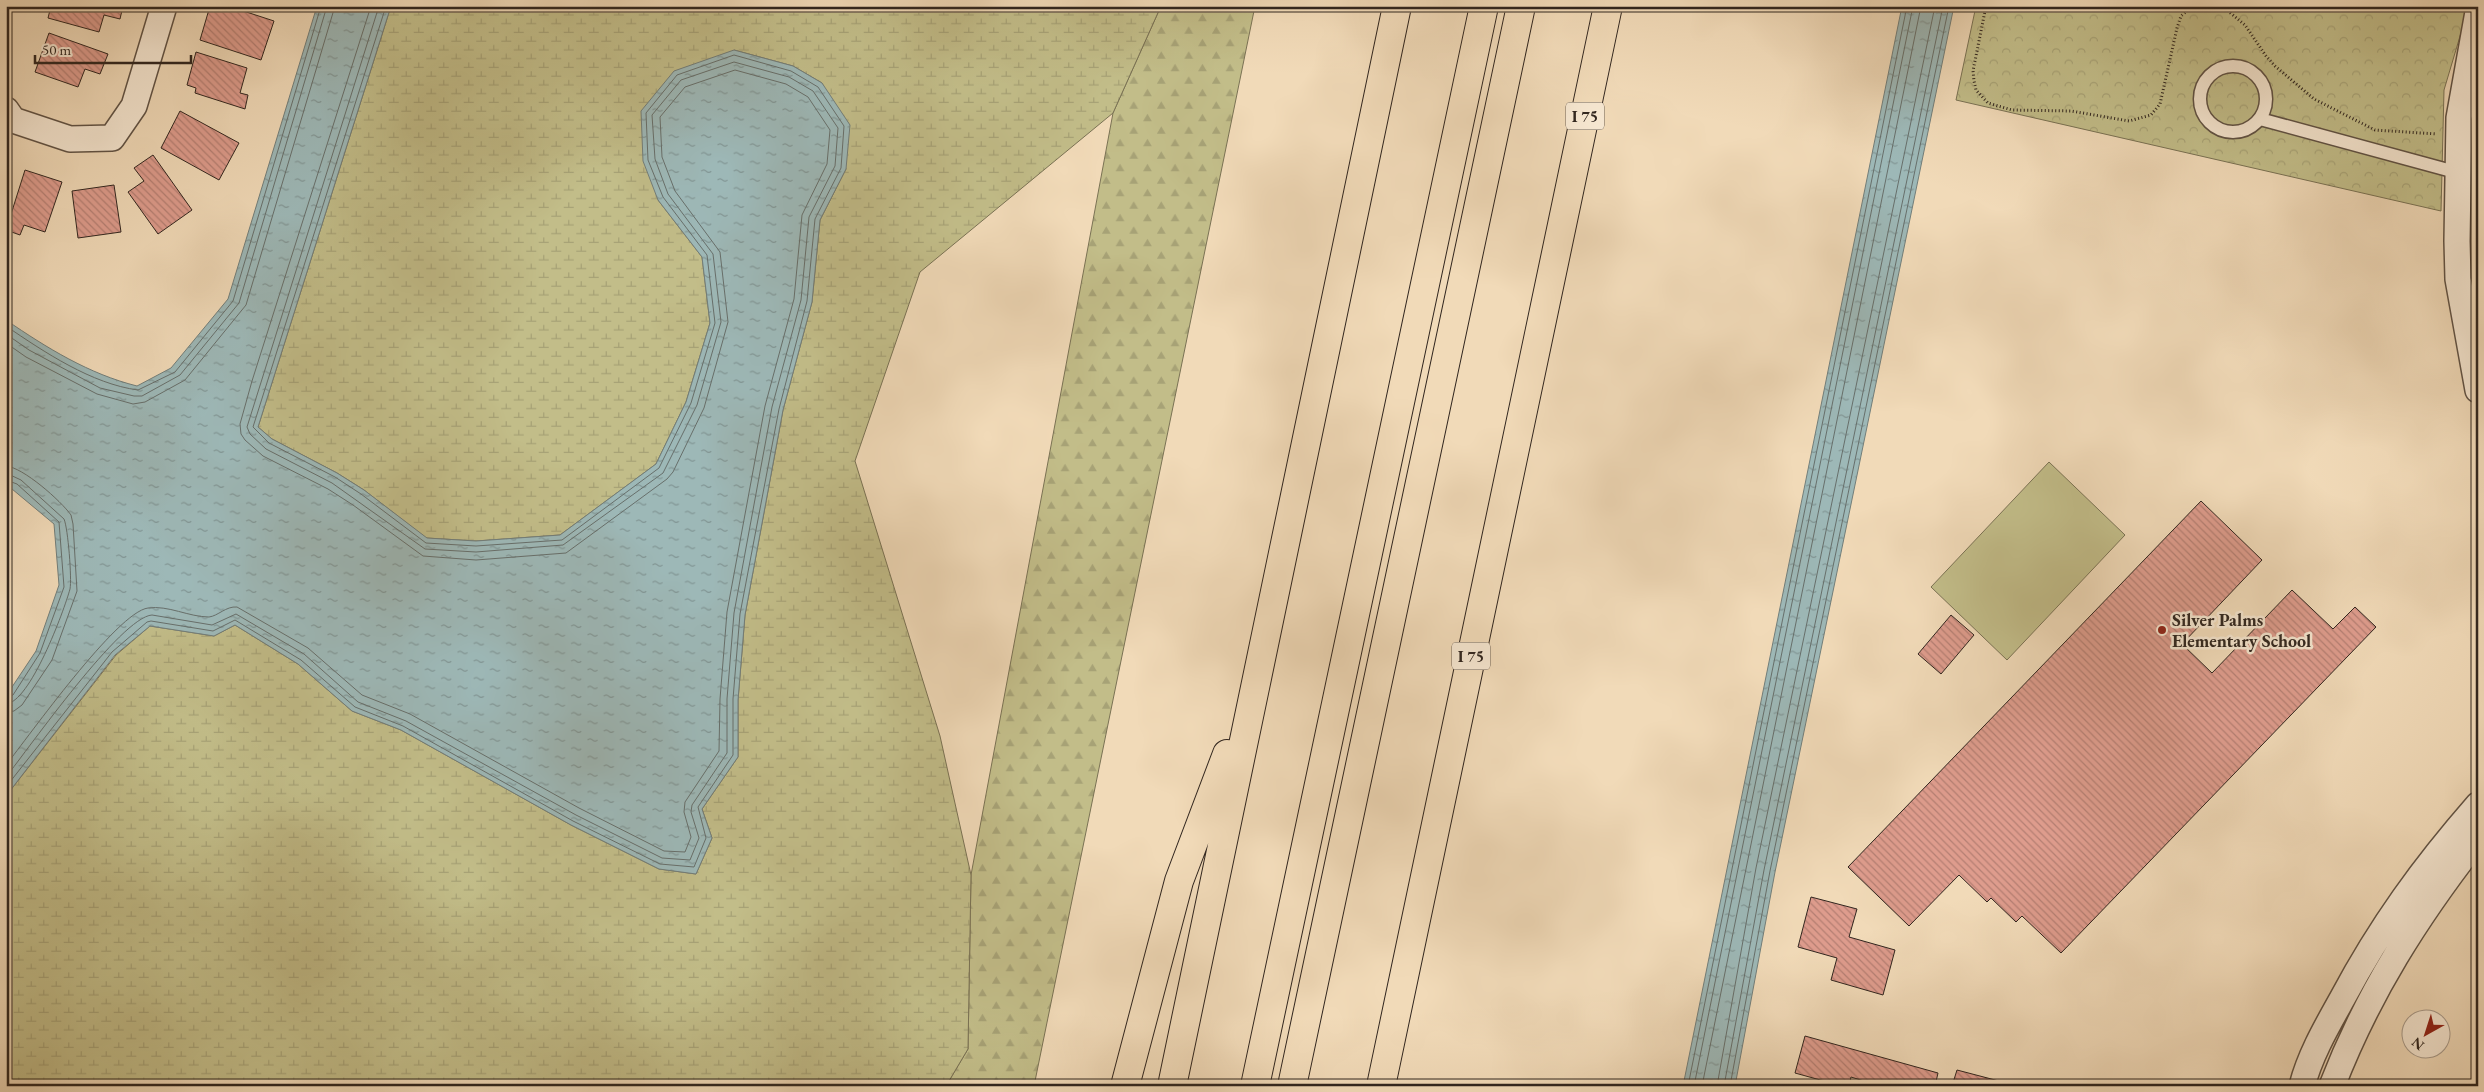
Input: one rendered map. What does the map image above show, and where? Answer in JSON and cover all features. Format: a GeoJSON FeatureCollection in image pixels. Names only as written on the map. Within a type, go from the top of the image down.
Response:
{"type":"FeatureCollection","features":[{"type":"Feature","properties":{"kind":"highway"},"geometry":{"type":"LineString","coordinates":[[1172,1086],[1397,6]]}},
{"type":"Feature","properties":{"kind":"highway"},"geometry":{"type":"LineString","coordinates":[[1256,1086],[1484,6]]}},
{"type":"Feature","properties":{"kind":"highway"},"geometry":{"type":"LineString","coordinates":[[1292,1086],[1521,6]]}},
{"type":"Feature","properties":{"kind":"highway","name":"I 75"},"geometry":{"type":"LineString","coordinates":[[1381,1086],[1608,6]]}},
{"type":"Feature","properties":{"kind":"highway"},"geometry":{"type":"LineString","coordinates":[[1125,1086],[1179,882],[1258,670]]}},
{"type":"Feature","properties":{"kind":"highway"},"geometry":{"type":"LineString","coordinates":[[1299,1053],[1304,1086]]}},
{"type":"Feature","properties":{"kind":"street"},"geometry":{"type":"LineString","coordinates":[[6,110],[13,120],[70,139],[112,138],[134,106],[164,6]]}},
{"type":"Feature","properties":{"kind":"street"},"geometry":{"type":"LineString","coordinates":[[2478,12],[2458,118],[2458,279],[2478,390]]}},
{"type":"Feature","properties":{"kind":"street"},"geometry":{"type":"LineString","coordinates":[[2302,1086],[2306,1072],[2330,1019],[2370,947],[2398,904],[2436,852],[2478,805]]}},
{"type":"Feature","properties":{"kind":"street"},"geometry":{"type":"LineString","coordinates":[[2332,1086],[2351,1038],[2391,960],[2437,890],[2478,838]]}},
{"type":"Feature","properties":{"kind":"lane"},"geometry":{"type":"LineString","coordinates":[[2227,66],[2240,67],[2252,72],[2261,82],[2265,94],[2265,107],[2260,119],[2250,127],[2238,132],[2225,132],[2213,126],[2204,116],[2200,104],[2200,91],[2206,80],[2215,71],[2227,66]]}},
{"type":"Feature","properties":{"kind":"lane"},"geometry":{"type":"LineString","coordinates":[[2260,119],[2459,173]]}},
{"type":"Feature","properties":{"kind":"path"},"geometry":{"type":"LineString","coordinates":[[1986,6],[1973,71],[1976,90],[1988,103],[2012,110],[2071,111],[2129,121],[2151,115],[2160,104],[2181,16],[2193,6]]}},
{"type":"Feature","properties":{"kind":"path"},"geometry":{"type":"LineString","coordinates":[[2222,6],[2246,25],[2266,56],[2275,66],[2314,99],[2375,130],[2442,134],[2435,167]]}},
{"type":"Feature","properties":{"kind":"green space"},"geometry":{"type":"Polygon","coordinates":[[[391,6],[1161,6],[1113,113],[920,272],[855,461],[940,736],[971,875],[968,1049],[946,1086],[6,1086],[6,796],[116,655],[150,626],[214,636],[235,625],[298,664],[352,711],[401,730],[571,825],[659,869],[696,874],[712,838],[702,809],[738,757],[738,700],[745,615],[783,410],[812,302],[820,220],[846,169],[822,83],[793,66],[734,50],[658,200],[702,257],[710,323],[686,402],[656,464],[560,535],[476,541],[426,538],[364,490],[337,473],[272,439],[258,427],[391,6]]]}},
{"type":"Feature","properties":{"kind":"green space"},"geometry":{"type":"Polygon","coordinates":[[[1161,6],[1255,6],[1034,1086],[946,1086],[968,1049],[971,875],[1113,113],[1161,6]]]}},
{"type":"Feature","properties":{"kind":"green space"},"geometry":{"type":"Polygon","coordinates":[[[1976,6],[2469,6],[2444,90],[2441,211],[1956,100],[1976,6]]]}},
{"type":"Feature","properties":{"kind":"green space"},"geometry":{"type":"Polygon","coordinates":[[[2049,462],[2125,535],[2007,660],[1931,587],[2049,462]]]}},
{"type":"Feature","properties":{"kind":"water"},"geometry":{"type":"Polygon","coordinates":[[[317,6],[391,6],[258,427],[272,439],[337,473],[364,490],[427,538],[476,541],[560,535],[656,464],[686,402],[710,323],[702,257],[658,200],[643,161],[641,111],[674,71],[734,50],[793,66],[822,83],[850,125],[846,169],[820,220],[812,302],[783,410],[745,615],[738,700],[738,757],[702,809],[712,838],[696,874],[659,869],[571,825],[401,730],[352,711],[298,664],[235,625],[214,636],[150,626],[115,655],[6,796],[6,696],[36,651],[59,585],[54,524],[6,484],[6,320],[69,359],[119,381],[137,386],[171,368],[228,299],[317,6]]]}},
{"type":"Feature","properties":{"kind":"water"},"geometry":{"type":"Polygon","coordinates":[[[1902,6],[1954,6],[1775,872],[1735,1086],[1683,1086],[1902,6]]]}},
{"type":"Feature","properties":{"kind":"building"},"geometry":{"type":"Polygon","coordinates":[[[51,6],[123,6],[120,19],[104,15],[99,32],[48,18],[51,6]]]}},
{"type":"Feature","properties":{"kind":"building"},"geometry":{"type":"Polygon","coordinates":[[[210,6],[228,6],[274,21],[261,60],[200,40],[210,6]]]}},
{"type":"Feature","properties":{"kind":"building"},"geometry":{"type":"Polygon","coordinates":[[[49,33],[108,54],[100,74],[85,69],[78,87],[35,72],[49,33]]]}},
{"type":"Feature","properties":{"kind":"building"},"geometry":{"type":"Polygon","coordinates":[[[196,52],[247,68],[240,93],[248,95],[245,109],[195,93],[196,88],[187,85],[196,52]]]}},
{"type":"Feature","properties":{"kind":"building"},"geometry":{"type":"Polygon","coordinates":[[[180,111],[239,143],[219,180],[161,148],[180,111]]]}},
{"type":"Feature","properties":{"kind":"building"},"geometry":{"type":"Polygon","coordinates":[[[153,155],[192,210],[158,234],[128,192],[144,181],[134,168],[153,155]]]}},
{"type":"Feature","properties":{"kind":"building"},"geometry":{"type":"Polygon","coordinates":[[[25,170],[62,182],[45,232],[24,225],[20,235],[6,230],[25,170]]]}},
{"type":"Feature","properties":{"kind":"building"},"geometry":{"type":"Polygon","coordinates":[[[114,185],[121,232],[78,238],[72,191],[114,185]]]}},
{"type":"Feature","properties":{"kind":"building"},"geometry":{"type":"Polygon","coordinates":[[[2201,501],[2262,560],[2182,644],[2212,673],[2292,590],[2333,629],[2355,607],[2376,627],[2061,953],[2022,916],[2016,922],[1991,898],[1987,902],[1959,875],[1909,926],[1848,867],[2201,501]]]}},
{"type":"Feature","properties":{"kind":"building"},"geometry":{"type":"Polygon","coordinates":[[[1951,615],[1974,635],[1941,674],[1918,654],[1951,615]]]}},
{"type":"Feature","properties":{"kind":"building"},"geometry":{"type":"Polygon","coordinates":[[[1811,897],[1857,909],[1849,937],[1895,950],[1883,995],[1831,980],[1837,958],[1798,947],[1811,897]]]}},
{"type":"Feature","properties":{"kind":"building"},"geometry":{"type":"Polygon","coordinates":[[[1805,1036],[1938,1073],[1935,1086],[1880,1086],[1851,1077],[1849,1086],[1842,1086],[1795,1073],[1805,1036]]]}},
{"type":"Feature","properties":{"kind":"building"},"geometry":{"type":"Polygon","coordinates":[[[1957,1070],[2018,1086],[1952,1086],[1957,1070]]]}},
{"type":"Feature","properties":{"kind":"place","name":"Silver Palms Elementary School"},"geometry":{"type":"Point","coordinates":[2162,630]}}]}
